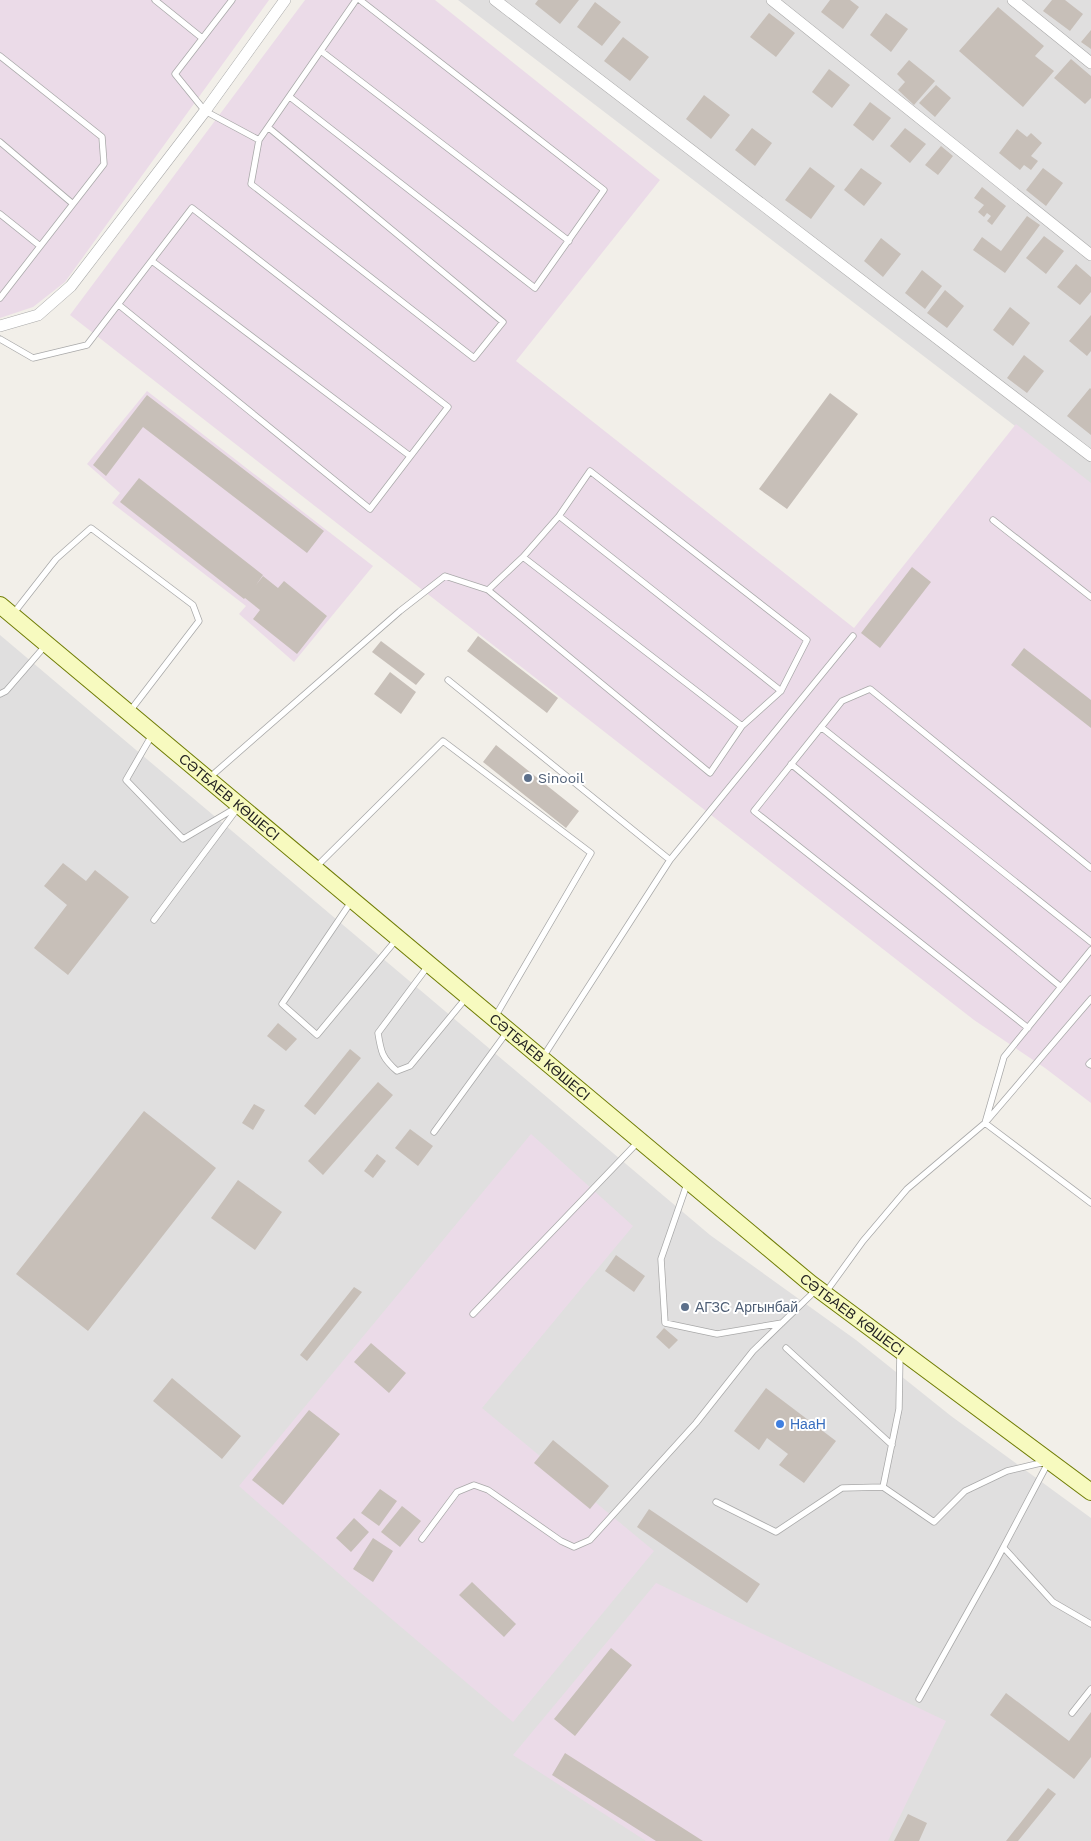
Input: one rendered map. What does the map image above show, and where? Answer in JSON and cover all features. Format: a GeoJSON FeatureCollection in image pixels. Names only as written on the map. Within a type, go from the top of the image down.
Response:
{"type":"FeatureCollection","features":[{"type":"Feature","properties":{"kind":"main road","name":"СӘТБАЕВ КӨШЕСІ"},"geometry":{"type":"LineString","coordinates":[[6,610],[821,1291],[1091,1492]]}},
{"type":"Feature","properties":{"kind":"street"},"geometry":{"type":"LineString","coordinates":[[0,326],[38,315],[71,286],[205,111],[285,0]]}},
{"type":"Feature","properties":{"kind":"street"},"geometry":{"type":"LineString","coordinates":[[495,0],[1091,456]]}},
{"type":"Feature","properties":{"kind":"street"},"geometry":{"type":"LineString","coordinates":[[772,0],[1091,255]]}},
{"type":"Feature","properties":{"kind":"street"},"geometry":{"type":"LineString","coordinates":[[1013,0],[1091,63]]}},
{"type":"Feature","properties":{"kind":"lane"},"geometry":{"type":"LineString","coordinates":[[155,0],[202,38]]}},
{"type":"Feature","properties":{"kind":"lane"},"geometry":{"type":"LineString","coordinates":[[232,0],[175,74],[205,111],[259,140]]}},
{"type":"Feature","properties":{"kind":"lane"},"geometry":{"type":"LineString","coordinates":[[268,128],[503,322],[474,358],[252,184],[259,140],[356,0]]}},
{"type":"Feature","properties":{"kind":"lane"},"geometry":{"type":"LineString","coordinates":[[290,97],[535,288],[604,190],[360,0]]}},
{"type":"Feature","properties":{"kind":"lane"},"geometry":{"type":"LineString","coordinates":[[321,51],[569,241]]}},
{"type":"Feature","properties":{"kind":"lane"},"geometry":{"type":"LineString","coordinates":[[0,56],[102,136],[104,164],[0,298]]}},
{"type":"Feature","properties":{"kind":"lane"},"geometry":{"type":"LineString","coordinates":[[0,142],[73,204]]}},
{"type":"Feature","properties":{"kind":"lane"},"geometry":{"type":"LineString","coordinates":[[0,339],[33,358],[87,345],[192,208],[448,407],[370,509],[119,304]]}},
{"type":"Feature","properties":{"kind":"lane"},"geometry":{"type":"LineString","coordinates":[[0,214],[40,246]]}},
{"type":"Feature","properties":{"kind":"lane"},"geometry":{"type":"LineString","coordinates":[[152,261],[410,456]]}},
{"type":"Feature","properties":{"kind":"lane"},"geometry":{"type":"LineString","coordinates":[[208,779],[400,611],[445,576],[488,590],[710,773],[742,726],[781,691],[807,640],[590,471],[559,516],[524,557],[488,590]]}},
{"type":"Feature","properties":{"kind":"lane"},"geometry":{"type":"LineString","coordinates":[[559,516],[781,691]]}},
{"type":"Feature","properties":{"kind":"lane"},"geometry":{"type":"LineString","coordinates":[[993,520],[1091,597]]}},
{"type":"Feature","properties":{"kind":"lane"},"geometry":{"type":"LineString","coordinates":[[6,610],[56,559],[91,528],[193,605],[200,621],[128,713]]}},
{"type":"Feature","properties":{"kind":"lane"},"geometry":{"type":"LineString","coordinates":[[524,557],[742,726]]}},
{"type":"Feature","properties":{"kind":"lane"},"geometry":{"type":"LineString","coordinates":[[542,1058],[670,860],[853,636]]}},
{"type":"Feature","properties":{"kind":"lane"},"geometry":{"type":"LineString","coordinates":[[0,694],[6,691],[46,644]]}},
{"type":"Feature","properties":{"kind":"lane"},"geometry":{"type":"LineString","coordinates":[[448,680],[670,860]]}},
{"type":"Feature","properties":{"kind":"lane"},"geometry":{"type":"LineString","coordinates":[[1028,1028],[754,812],[842,701],[870,689],[1091,868]]}},
{"type":"Feature","properties":{"kind":"lane"},"geometry":{"type":"LineString","coordinates":[[821,727],[1091,942]]}},
{"type":"Feature","properties":{"kind":"lane"},"geometry":{"type":"LineString","coordinates":[[153,734],[126,780],[183,839],[239,806]]}},
{"type":"Feature","properties":{"kind":"lane"},"geometry":{"type":"LineString","coordinates":[[314,868],[443,741],[591,853],[494,1019]]}},
{"type":"Feature","properties":{"kind":"lane"},"geometry":{"type":"LineString","coordinates":[[791,764],[1061,987]]}},
{"type":"Feature","properties":{"kind":"lane"},"geometry":{"type":"LineString","coordinates":[[154,920],[239,806]]}},
{"type":"Feature","properties":{"kind":"lane"},"geometry":{"type":"LineString","coordinates":[[352,900],[282,1004],[317,1035],[398,938]]}},
{"type":"Feature","properties":{"kind":"lane"},"geometry":{"type":"LineString","coordinates":[[986,1123],[1004,1057],[1091,950]]}},
{"type":"Feature","properties":{"kind":"lane"},"geometry":{"type":"LineString","coordinates":[[429,964],[378,1033],[383,1056],[397,1072],[410,1066],[467,996]]}},
{"type":"Feature","properties":{"kind":"lane"},"geometry":{"type":"LineString","coordinates":[[422,1539],[457,1492],[474,1485],[488,1490],[560,1541],[574,1546],[590,1540],[696,1423],[753,1351],[782,1323],[821,1291],[907,1190],[986,1123],[1091,999]]}},
{"type":"Feature","properties":{"kind":"lane"},"geometry":{"type":"LineString","coordinates":[[434,1132],[508,1031]]}},
{"type":"Feature","properties":{"kind":"lane"},"geometry":{"type":"LineString","coordinates":[[986,1123],[1091,1203]]}},
{"type":"Feature","properties":{"kind":"lane"},"geometry":{"type":"LineString","coordinates":[[473,1314],[640,1141]]}},
{"type":"Feature","properties":{"kind":"lane"},"geometry":{"type":"LineString","coordinates":[[688,1181],[661,1259],[665,1323],[718,1334],[782,1323]]}},
{"type":"Feature","properties":{"kind":"lane"},"geometry":{"type":"LineString","coordinates":[[786,1348],[892,1445]]}},
{"type":"Feature","properties":{"kind":"lane"},"geometry":{"type":"LineString","coordinates":[[884,1487],[899,1409],[900,1350]]}},
{"type":"Feature","properties":{"kind":"lane"},"geometry":{"type":"LineString","coordinates":[[716,1502],[776,1532],[842,1488],[884,1487],[934,1522],[965,1491],[1008,1471],[1049,1461]]}},
{"type":"Feature","properties":{"kind":"lane"},"geometry":{"type":"LineString","coordinates":[[919,1699],[1004,1548],[1049,1461]]}},
{"type":"Feature","properties":{"kind":"lane"},"geometry":{"type":"LineString","coordinates":[[1004,1548],[1053,1602],[1091,1624]]}},
{"type":"Feature","properties":{"kind":"lane"},"geometry":{"type":"LineString","coordinates":[[1072,1713],[1091,1689]]}},
{"type":"Feature","properties":{"kind":"shaded area"},"geometry":{"type":"Polygon","coordinates":[[[0,0],[269,0],[65,282],[33,307],[0,318],[0,0]]]}},
{"type":"Feature","properties":{"kind":"shaded area"},"geometry":{"type":"Polygon","coordinates":[[[305,0],[435,0],[660,180],[516,361],[854,628],[1016,424],[1091,483],[1091,1103],[1045,1068],[974,1020],[70,315],[305,0]]]}},
{"type":"Feature","properties":{"kind":"shaded area"},"geometry":{"type":"Polygon","coordinates":[[[458,0],[1091,0],[1091,484],[458,0]]]}},
{"type":"Feature","properties":{"kind":"shaded area"},"geometry":{"type":"Polygon","coordinates":[[[147,391],[373,566],[294,662],[239,614],[246,606],[112,503],[120,493],[87,464],[147,391]]]}},
{"type":"Feature","properties":{"kind":"shaded area"},"geometry":{"type":"Polygon","coordinates":[[[0,635],[710,1235],[856,1340],[951,1416],[1091,1518],[1091,1841],[0,1841],[0,635]]]}},
{"type":"Feature","properties":{"kind":"shaded area"},"geometry":{"type":"Polygon","coordinates":[[[531,1134],[633,1226],[482,1408],[654,1551],[513,1722],[239,1486],[531,1134]]]}},
{"type":"Feature","properties":{"kind":"shaded area"},"geometry":{"type":"Polygon","coordinates":[[[656,1583],[946,1721],[888,1841],[646,1841],[513,1755],[656,1583]]]}},
{"type":"Feature","properties":{"kind":"building"},"geometry":{"type":"Polygon","coordinates":[[[538,0],[579,0],[560,24],[535,4],[538,0]]]}},
{"type":"Feature","properties":{"kind":"building"},"geometry":{"type":"Polygon","coordinates":[[[830,0],[850,0],[859,7],[843,29],[821,12],[830,0]]]}},
{"type":"Feature","properties":{"kind":"building"},"geometry":{"type":"Polygon","coordinates":[[[1052,0],[1065,0],[1083,14],[1070,31],[1043,11],[1052,0]]]}},
{"type":"Feature","properties":{"kind":"building"},"geometry":{"type":"Polygon","coordinates":[[[595,2],[621,22],[602,46],[577,27],[595,2]]]}},
{"type":"Feature","properties":{"kind":"building"},"geometry":{"type":"Polygon","coordinates":[[[998,7],[1044,46],[1035,56],[1054,71],[1023,107],[959,51],[998,7]]]}},
{"type":"Feature","properties":{"kind":"building"},"geometry":{"type":"Polygon","coordinates":[[[769,13],[795,33],[776,57],[750,37],[769,13]]]}},
{"type":"Feature","properties":{"kind":"building"},"geometry":{"type":"Polygon","coordinates":[[[886,13],[908,29],[891,52],[870,35],[886,13]]]}},
{"type":"Feature","properties":{"kind":"building"},"geometry":{"type":"Polygon","coordinates":[[[1091,30],[1091,49],[1081,42],[1091,30]]]}},
{"type":"Feature","properties":{"kind":"building"},"geometry":{"type":"Polygon","coordinates":[[[623,37],[649,57],[630,81],[604,61],[623,37]]]}},
{"type":"Feature","properties":{"kind":"building"},"geometry":{"type":"Polygon","coordinates":[[[1071,59],[1091,76],[1091,98],[1085,104],[1054,78],[1071,59]]]}},
{"type":"Feature","properties":{"kind":"building"},"geometry":{"type":"Polygon","coordinates":[[[909,60],[935,81],[914,105],[898,90],[905,82],[897,74],[909,60]]]}},
{"type":"Feature","properties":{"kind":"building"},"geometry":{"type":"Polygon","coordinates":[[[829,69],[850,85],[832,108],[812,92],[829,69]]]}},
{"type":"Feature","properties":{"kind":"building"},"geometry":{"type":"Polygon","coordinates":[[[936,85],[951,98],[935,117],[919,103],[936,85]]]}},
{"type":"Feature","properties":{"kind":"building"},"geometry":{"type":"Polygon","coordinates":[[[704,95],[730,115],[711,139],[686,119],[704,95]]]}},
{"type":"Feature","properties":{"kind":"building"},"geometry":{"type":"Polygon","coordinates":[[[870,102],[891,118],[873,141],[853,125],[870,102]]]}},
{"type":"Feature","properties":{"kind":"building"},"geometry":{"type":"Polygon","coordinates":[[[752,128],[772,143],[755,166],[735,150],[752,128]]]}},
{"type":"Feature","properties":{"kind":"building"},"geometry":{"type":"Polygon","coordinates":[[[905,128],[926,144],[910,163],[890,146],[905,128]]]}},
{"type":"Feature","properties":{"kind":"building"},"geometry":{"type":"Polygon","coordinates":[[[1017,129],[1027,137],[1031,133],[1042,143],[1031,156],[1038,161],[1031,170],[1024,165],[1020,170],[999,153],[1017,129]]]}},
{"type":"Feature","properties":{"kind":"building"},"geometry":{"type":"Polygon","coordinates":[[[941,146],[953,156],[938,175],[925,165],[941,146]]]}},
{"type":"Feature","properties":{"kind":"building"},"geometry":{"type":"Polygon","coordinates":[[[810,167],[835,186],[811,219],[785,200],[810,167]]]}},
{"type":"Feature","properties":{"kind":"building"},"geometry":{"type":"Polygon","coordinates":[[[861,168],[882,183],[864,206],[844,190],[861,168]]]}},
{"type":"Feature","properties":{"kind":"building"},"geometry":{"type":"Polygon","coordinates":[[[1043,168],[1063,183],[1046,206],[1026,190],[1043,168]]]}},
{"type":"Feature","properties":{"kind":"building"},"geometry":{"type":"Polygon","coordinates":[[[982,187],[1006,206],[992,225],[987,221],[991,216],[987,213],[984,217],[978,212],[984,205],[974,198],[982,187]]]}},
{"type":"Feature","properties":{"kind":"building"},"geometry":{"type":"Polygon","coordinates":[[[1027,216],[1040,225],[1005,273],[973,250],[982,237],[1001,251],[1027,216]]]}},
{"type":"Feature","properties":{"kind":"building"},"geometry":{"type":"Polygon","coordinates":[[[1044,236],[1064,251],[1046,274],[1026,258],[1044,236]]]}},
{"type":"Feature","properties":{"kind":"building"},"geometry":{"type":"Polygon","coordinates":[[[881,238],[901,254],[883,277],[864,261],[881,238]]]}},
{"type":"Feature","properties":{"kind":"building"},"geometry":{"type":"Polygon","coordinates":[[[1076,264],[1091,277],[1091,292],[1080,305],[1057,287],[1076,264]]]}},
{"type":"Feature","properties":{"kind":"building"},"geometry":{"type":"Polygon","coordinates":[[[922,270],[942,286],[925,309],[905,293],[922,270]]]}},
{"type":"Feature","properties":{"kind":"building"},"geometry":{"type":"Polygon","coordinates":[[[945,290],[964,306],[947,328],[927,313],[945,290]]]}},
{"type":"Feature","properties":{"kind":"building"},"geometry":{"type":"Polygon","coordinates":[[[1010,307],[1030,323],[1013,346],[993,330],[1010,307]]]}},
{"type":"Feature","properties":{"kind":"building"},"geometry":{"type":"Polygon","coordinates":[[[1091,315],[1091,351],[1087,356],[1069,341],[1091,315]]]}},
{"type":"Feature","properties":{"kind":"building"},"geometry":{"type":"Polygon","coordinates":[[[1024,355],[1044,371],[1027,393],[1007,378],[1024,355]]]}},
{"type":"Feature","properties":{"kind":"building"},"geometry":{"type":"Polygon","coordinates":[[[1091,389],[1091,435],[1067,416],[1091,389]]]}},
{"type":"Feature","properties":{"kind":"building"},"geometry":{"type":"Polygon","coordinates":[[[830,393],[858,414],[787,509],[759,489],[830,393]]]}},
{"type":"Feature","properties":{"kind":"building"},"geometry":{"type":"Polygon","coordinates":[[[147,395],[324,531],[307,553],[143,427],[106,476],[93,465],[147,395]]]}},
{"type":"Feature","properties":{"kind":"building"},"geometry":{"type":"Polygon","coordinates":[[[139,478],[263,575],[256,585],[263,576],[278,588],[284,581],[327,616],[297,654],[253,619],[260,610],[120,502],[139,478]]]}},
{"type":"Feature","properties":{"kind":"building"},"geometry":{"type":"Polygon","coordinates":[[[912,567],[931,582],[880,648],[861,633],[912,567]]]}},
{"type":"Feature","properties":{"kind":"building"},"geometry":{"type":"Polygon","coordinates":[[[478,636],[558,698],[547,713],[467,651],[478,636]]]}},
{"type":"Feature","properties":{"kind":"building"},"geometry":{"type":"Polygon","coordinates":[[[381,641],[425,674],[416,685],[372,652],[381,641]]]}},
{"type":"Feature","properties":{"kind":"building"},"geometry":{"type":"Polygon","coordinates":[[[1024,648],[1091,700],[1091,728],[1011,665],[1024,648]]]}},
{"type":"Feature","properties":{"kind":"building"},"geometry":{"type":"Polygon","coordinates":[[[390,672],[416,692],[401,714],[374,694],[390,672]]]}},
{"type":"Feature","properties":{"kind":"building"},"geometry":{"type":"Polygon","coordinates":[[[496,745],[579,811],[566,828],[483,762],[496,745]]]}},
{"type":"Feature","properties":{"kind":"building"},"geometry":{"type":"Polygon","coordinates":[[[63,863],[86,881],[95,870],[129,897],[68,975],[34,948],[67,905],[44,886],[63,863]]]}},
{"type":"Feature","properties":{"kind":"building"},"geometry":{"type":"Polygon","coordinates":[[[278,1023],[297,1039],[286,1051],[267,1036],[278,1023]]]}},
{"type":"Feature","properties":{"kind":"building"},"geometry":{"type":"Polygon","coordinates":[[[350,1049],[361,1058],[315,1115],[304,1106],[350,1049]]]}},
{"type":"Feature","properties":{"kind":"building"},"geometry":{"type":"Polygon","coordinates":[[[378,1082],[393,1095],[323,1175],[308,1161],[378,1082]]]}},
{"type":"Feature","properties":{"kind":"building"},"geometry":{"type":"Polygon","coordinates":[[[254,1104],[265,1110],[253,1130],[242,1123],[254,1104]]]}},
{"type":"Feature","properties":{"kind":"building"},"geometry":{"type":"Polygon","coordinates":[[[144,1111],[216,1168],[88,1331],[16,1274],[144,1111]]]}},
{"type":"Feature","properties":{"kind":"building"},"geometry":{"type":"Polygon","coordinates":[[[410,1129],[433,1146],[418,1166],[395,1148],[410,1129]]]}},
{"type":"Feature","properties":{"kind":"building"},"geometry":{"type":"Polygon","coordinates":[[[377,1154],[386,1161],[373,1178],[364,1171],[377,1154]]]}},
{"type":"Feature","properties":{"kind":"building"},"geometry":{"type":"Polygon","coordinates":[[[238,1180],[282,1212],[255,1250],[211,1218],[238,1180]]]}},
{"type":"Feature","properties":{"kind":"building"},"geometry":{"type":"Polygon","coordinates":[[[616,1255],[645,1276],[634,1292],[605,1271],[616,1255]]]}},
{"type":"Feature","properties":{"kind":"building"},"geometry":{"type":"Polygon","coordinates":[[[354,1287],[362,1292],[307,1361],[300,1355],[354,1287]]]}},
{"type":"Feature","properties":{"kind":"building"},"geometry":{"type":"Polygon","coordinates":[[[664,1328],[678,1340],[669,1349],[656,1337],[664,1328]]]}},
{"type":"Feature","properties":{"kind":"building"},"geometry":{"type":"Polygon","coordinates":[[[371,1343],[406,1373],[389,1393],[354,1362],[371,1343]]]}},
{"type":"Feature","properties":{"kind":"building"},"geometry":{"type":"Polygon","coordinates":[[[172,1378],[241,1436],[222,1459],[153,1401],[172,1378]]]}},
{"type":"Feature","properties":{"kind":"building"},"geometry":{"type":"Polygon","coordinates":[[[766,1388],[836,1441],[804,1483],[779,1465],[788,1454],[767,1438],[759,1450],[734,1431],[766,1388]]]}},
{"type":"Feature","properties":{"kind":"building"},"geometry":{"type":"Polygon","coordinates":[[[309,1410],[340,1434],[283,1505],[252,1480],[309,1410]]]}},
{"type":"Feature","properties":{"kind":"building"},"geometry":{"type":"Polygon","coordinates":[[[553,1440],[609,1486],[590,1509],[534,1463],[553,1440]]]}},
{"type":"Feature","properties":{"kind":"building"},"geometry":{"type":"Polygon","coordinates":[[[380,1489],[397,1501],[379,1526],[361,1513],[380,1489]]]}},
{"type":"Feature","properties":{"kind":"building"},"geometry":{"type":"Polygon","coordinates":[[[402,1506],[421,1521],[400,1547],[381,1532],[402,1506]]]}},
{"type":"Feature","properties":{"kind":"building"},"geometry":{"type":"Polygon","coordinates":[[[649,1509],[760,1584],[747,1603],[637,1527],[649,1509]]]}},
{"type":"Feature","properties":{"kind":"building"},"geometry":{"type":"Polygon","coordinates":[[[354,1518],[369,1532],[351,1552],[336,1538],[354,1518]]]}},
{"type":"Feature","properties":{"kind":"building"},"geometry":{"type":"Polygon","coordinates":[[[373,1538],[393,1551],[373,1582],[353,1569],[373,1538]]]}},
{"type":"Feature","properties":{"kind":"building"},"geometry":{"type":"Polygon","coordinates":[[[472,1582],[516,1624],[504,1637],[459,1595],[472,1582]]]}},
{"type":"Feature","properties":{"kind":"building"},"geometry":{"type":"Polygon","coordinates":[[[611,1648],[632,1665],[575,1736],[554,1719],[611,1648]]]}},
{"type":"Feature","properties":{"kind":"building"},"geometry":{"type":"Polygon","coordinates":[[[1006,1693],[1069,1741],[1091,1712],[1091,1757],[1074,1779],[990,1715],[1006,1693]]]}},
{"type":"Feature","properties":{"kind":"building"},"geometry":{"type":"Polygon","coordinates":[[[565,1753],[703,1841],[656,1841],[552,1775],[565,1753]]]}},
{"type":"Feature","properties":{"kind":"building"},"geometry":{"type":"Polygon","coordinates":[[[1048,1788],[1056,1794],[1018,1841],[1006,1841],[1048,1788]]]}},
{"type":"Feature","properties":{"kind":"building"},"geometry":{"type":"Polygon","coordinates":[[[908,1814],[927,1823],[919,1841],[894,1841],[908,1814]]]}},
{"type":"Feature","properties":{"kind":"place","name":"Sinooil"},"geometry":{"type":"Point","coordinates":[528,778]}},
{"type":"Feature","properties":{"kind":"place","name":"АГЗС Аргынбай"},"geometry":{"type":"Point","coordinates":[685,1307]}},
{"type":"Feature","properties":{"kind":"place","name":"НааН"},"geometry":{"type":"Point","coordinates":[780,1424]}}]}
